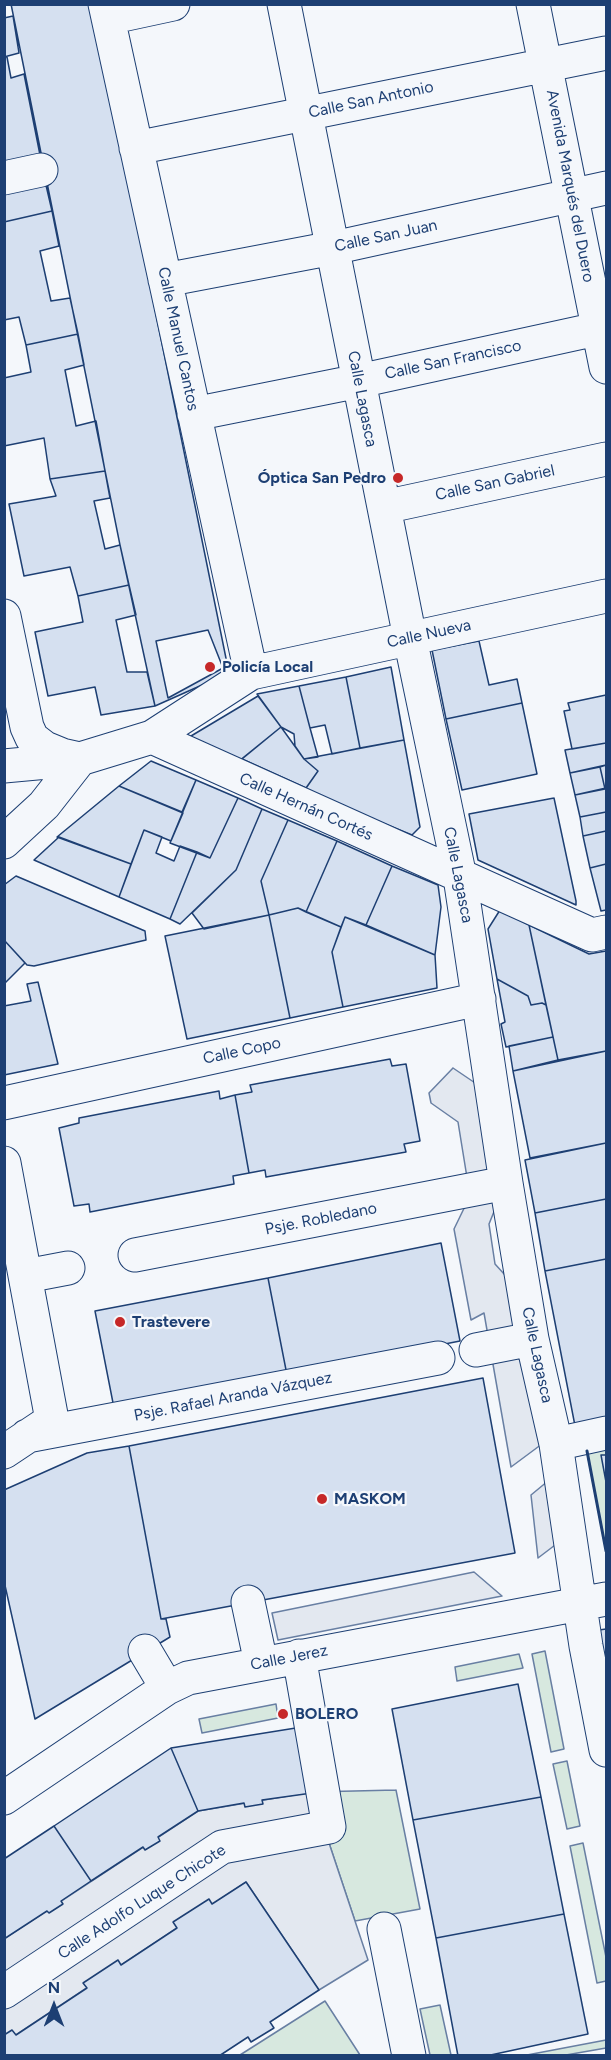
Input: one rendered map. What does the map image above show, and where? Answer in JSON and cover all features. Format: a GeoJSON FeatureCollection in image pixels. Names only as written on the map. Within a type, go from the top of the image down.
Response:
{"type":"FeatureCollection","features":[{"type":"Feature","properties":{"kind":"street"},"geometry":{"type":"LineString","coordinates":[[106,11],[173,4]]}},
{"type":"Feature","properties":{"kind":"street","name":"Calle Lagasca"},"geometry":{"type":"LineString","coordinates":[[284,4],[460,877],[532,1339],[593,1601],[586,1646],[606,1750]]}},
{"type":"Feature","properties":{"kind":"street","name":"Avenida Marqués del Duero"},"geometry":{"type":"LineString","coordinates":[[533,4],[572,196],[603,327],[606,367]]}},
{"type":"Feature","properties":{"kind":"street","name":"Calle Manuel Cantos"},"geometry":{"type":"LineString","coordinates":[[106,11],[251,673]]}},
{"type":"Feature","properties":{"kind":"street","name":"Calle San Antonio"},"geometry":{"type":"LineString","coordinates":[[136,148],[606,53]]}},
{"type":"Feature","properties":{"kind":"street"},"geometry":{"type":"LineString","coordinates":[[4,177],[41,170]]}},
{"type":"Feature","properties":{"kind":"street","name":"Calle San Juan"},"geometry":{"type":"LineString","coordinates":[[165,280],[333,248],[606,188]]}},
{"type":"Feature","properties":{"kind":"street","name":"Calle San Francisco"},"geometry":{"type":"LineString","coordinates":[[194,414],[359,381],[603,327]]}},
{"type":"Feature","properties":{"kind":"street","name":"Calle San Gabriel"},"geometry":{"type":"LineString","coordinates":[[384,507],[606,459]]}},
{"type":"Feature","properties":{"kind":"street","name":"Calle Nueva"},"geometry":{"type":"LineString","coordinates":[[251,673],[606,596]]}},
{"type":"Feature","properties":{"kind":"street"},"geometry":{"type":"LineString","coordinates":[[4,616],[27,727],[32,738],[45,748],[80,759]]}},
{"type":"Feature","properties":{"kind":"street"},"geometry":{"type":"LineString","coordinates":[[4,766],[80,759],[152,737],[251,673]]}},
{"type":"Feature","properties":{"kind":"street","name":"Calle Hernán Cortés"},"geometry":{"type":"LineString","coordinates":[[152,737],[460,877],[592,934],[606,932]]}},
{"type":"Feature","properties":{"kind":"street"},"geometry":{"type":"LineString","coordinates":[[4,842],[44,805],[80,759]]}},
{"type":"Feature","properties":{"kind":"street","name":"Calle Copo"},"geometry":{"type":"LineString","coordinates":[[4,1103],[479,999]]}},
{"type":"Feature","properties":{"kind":"street"},"geometry":{"type":"LineString","coordinates":[[4,1163],[52,1420],[16,1444]]}},
{"type":"Feature","properties":{"kind":"street","name":"Psje. Robledano"},"geometry":{"type":"LineString","coordinates":[[135,1255],[506,1183]]}},
{"type":"Feature","properties":{"kind":"street"},"geometry":{"type":"LineString","coordinates":[[26,1276],[68,1268]]}},
{"type":"Feature","properties":{"kind":"street"},"geometry":{"type":"LineString","coordinates":[[476,1350],[532,1339]]}},
{"type":"Feature","properties":{"kind":"street","name":"Psje. Rafael Aranda Vázquez"},"geometry":{"type":"LineString","coordinates":[[16,1444],[438,1358]]}},
{"type":"Feature","properties":{"kind":"street"},"geometry":{"type":"LineString","coordinates":[[556,1444],[606,1433]]}},
{"type":"Feature","properties":{"kind":"street","name":"Calle Jerez"},"geometry":{"type":"LineString","coordinates":[[4,1798],[167,1688],[188,1678],[593,1601]]}},
{"type":"Feature","properties":{"kind":"street"},"geometry":{"type":"LineString","coordinates":[[248,1602],[261,1663]]}},
{"type":"Feature","properties":{"kind":"street"},"geometry":{"type":"LineString","coordinates":[[145,1651],[167,1688]]}},
{"type":"Feature","properties":{"kind":"street","name":"Calle Adolfo Luque Chicote"},"geometry":{"type":"LineString","coordinates":[[4,1992],[222,1846],[329,1827],[299,1656]]}},
{"type":"Feature","properties":{"kind":"street"},"geometry":{"type":"LineString","coordinates":[[384,1929],[409,2055]]}},
{"type":"Feature","properties":{"kind":"shaded area"},"geometry":{"type":"Polygon","coordinates":[[[453,1068],[487,1091],[502,1192],[489,1224],[495,1264],[515,1286],[546,1441],[511,1467],[484,1313],[471,1320],[454,1229],[470,1196],[458,1122],[431,1103],[429,1093],[453,1068]]]}},
{"type":"Feature","properties":{"kind":"shaded area"},"geometry":{"type":"Polygon","coordinates":[[[606,1443],[606,1551],[586,1447],[606,1443]]]}},
{"type":"Feature","properties":{"kind":"shaded area"},"geometry":{"type":"Polygon","coordinates":[[[554,1476],[563,1539],[538,1558],[531,1495],[554,1476]]]}},
{"type":"Feature","properties":{"kind":"shaded area"},"geometry":{"type":"Polygon","coordinates":[[[474,1572],[502,1596],[278,1640],[272,1613],[474,1572]]]}},
{"type":"Feature","properties":{"kind":"shaded area"},"geometry":{"type":"Polygon","coordinates":[[[545,1651],[564,1749],[551,1752],[532,1654],[545,1651]]]}},
{"type":"Feature","properties":{"kind":"shaded area"},"geometry":{"type":"Polygon","coordinates":[[[519,1654],[523,1668],[457,1681],[455,1667],[519,1654]]]}},
{"type":"Feature","properties":{"kind":"shaded area"},"geometry":{"type":"Polygon","coordinates":[[[276,1704],[278,1718],[202,1733],[199,1719],[276,1704]]]}},
{"type":"Feature","properties":{"kind":"shaded area"},"geometry":{"type":"Polygon","coordinates":[[[567,1761],[580,1826],[567,1829],[553,1764],[567,1761]]]}},
{"type":"Feature","properties":{"kind":"shaded area"},"geometry":{"type":"Polygon","coordinates":[[[396,1790],[420,1909],[355,1921],[312,1792],[396,1790]]]}},
{"type":"Feature","properties":{"kind":"shaded area"},"geometry":{"type":"Polygon","coordinates":[[[312,1792],[368,1960],[319,1990],[246,1882],[5,2042],[5,1938],[198,1811],[312,1792]]]}},
{"type":"Feature","properties":{"kind":"shaded area"},"geometry":{"type":"Polygon","coordinates":[[[583,1843],[606,1957],[606,1981],[597,1983],[570,1846],[583,1843]]]}},
{"type":"Feature","properties":{"kind":"shaded area"},"geometry":{"type":"Polygon","coordinates":[[[325,2001],[360,2055],[240,2055],[325,2001]]]}},
{"type":"Feature","properties":{"kind":"shaded area"},"geometry":{"type":"Polygon","coordinates":[[[440,2005],[451,2055],[430,2055],[420,2009],[440,2005]]]}},
{"type":"Feature","properties":{"kind":"shaded area"},"geometry":{"type":"Polygon","coordinates":[[[606,2040],[606,2048],[566,2055],[527,2055],[606,2040]]]}},
{"type":"Feature","properties":{"kind":"building"},"geometry":{"type":"Polygon","coordinates":[[[11,4],[93,4],[229,673],[155,706],[120,545],[11,4]]]}},
{"type":"Feature","properties":{"kind":"building"},"geometry":{"type":"Polygon","coordinates":[[[13,16],[19,53],[4,57],[4,18],[13,16]]]}},
{"type":"Feature","properties":{"kind":"building"},"geometry":{"type":"Polygon","coordinates":[[[4,57],[7,57],[11,78],[24,74],[41,160],[4,168],[4,57]]]}},
{"type":"Feature","properties":{"kind":"building"},"geometry":{"type":"Polygon","coordinates":[[[45,181],[52,211],[4,222],[4,190],[45,181]]]}},
{"type":"Feature","properties":{"kind":"building"},"geometry":{"type":"Polygon","coordinates":[[[52,211],[59,246],[40,251],[51,301],[70,298],[78,334],[26,345],[19,317],[4,320],[4,222],[52,211]]]}},
{"type":"Feature","properties":{"kind":"building"},"geometry":{"type":"Polygon","coordinates":[[[78,334],[84,365],[65,370],[76,426],[96,421],[105,471],[50,479],[44,438],[4,446],[4,378],[31,372],[26,345],[78,334]]]}},
{"type":"Feature","properties":{"kind":"building"},"geometry":{"type":"Polygon","coordinates":[[[105,471],[110,498],[94,501],[105,549],[120,545],[129,585],[78,596],[70,567],[24,576],[9,504],[56,496],[50,479],[105,471]]]}},
{"type":"Feature","properties":{"kind":"building"},"geometry":{"type":"Polygon","coordinates":[[[129,585],[136,615],[116,620],[127,672],[147,672],[155,706],[101,715],[95,687],[48,696],[35,632],[83,622],[78,596],[129,585]]]}},
{"type":"Feature","properties":{"kind":"building"},"geometry":{"type":"Polygon","coordinates":[[[208,630],[223,668],[168,698],[156,641],[208,630]]]}},
{"type":"Feature","properties":{"kind":"building"},"geometry":{"type":"Polygon","coordinates":[[[479,641],[489,685],[517,679],[522,703],[446,719],[432,650],[479,641]]]}},
{"type":"Feature","properties":{"kind":"building"},"geometry":{"type":"Polygon","coordinates":[[[391,667],[404,740],[360,748],[346,677],[391,667]]]}},
{"type":"Feature","properties":{"kind":"building"},"geometry":{"type":"Polygon","coordinates":[[[346,677],[360,748],[332,754],[325,725],[310,728],[299,686],[346,677]]]}},
{"type":"Feature","properties":{"kind":"building"},"geometry":{"type":"Polygon","coordinates":[[[299,686],[318,757],[304,759],[295,746],[294,734],[281,727],[257,694],[299,686]]]}},
{"type":"Feature","properties":{"kind":"building"},"geometry":{"type":"Polygon","coordinates":[[[606,695],[606,743],[572,749],[564,711],[570,710],[568,703],[606,695]]]}},
{"type":"Feature","properties":{"kind":"building"},"geometry":{"type":"Polygon","coordinates":[[[258,696],[281,727],[239,761],[186,739],[258,696]]]}},
{"type":"Feature","properties":{"kind":"building"},"geometry":{"type":"Polygon","coordinates":[[[522,703],[537,774],[462,790],[446,719],[522,703]]]}},
{"type":"Feature","properties":{"kind":"building"},"geometry":{"type":"Polygon","coordinates":[[[281,727],[304,759],[318,771],[306,788],[242,759],[281,727]]]}},
{"type":"Feature","properties":{"kind":"building"},"geometry":{"type":"Polygon","coordinates":[[[404,740],[420,827],[412,835],[304,791],[318,771],[304,759],[404,740]]]}},
{"type":"Feature","properties":{"kind":"building"},"geometry":{"type":"Polygon","coordinates":[[[606,743],[606,765],[570,773],[565,750],[606,743]]]}},
{"type":"Feature","properties":{"kind":"building"},"geometry":{"type":"Polygon","coordinates":[[[151,761],[196,780],[182,812],[119,786],[151,761]]]}},
{"type":"Feature","properties":{"kind":"building"},"geometry":{"type":"Polygon","coordinates":[[[606,765],[606,788],[605,789],[600,767],[606,765]]]}},
{"type":"Feature","properties":{"kind":"building"},"geometry":{"type":"Polygon","coordinates":[[[600,767],[605,789],[575,795],[570,773],[600,767]]]}},
{"type":"Feature","properties":{"kind":"building"},"geometry":{"type":"Polygon","coordinates":[[[196,780],[238,798],[210,858],[170,843],[196,780]]]}},
{"type":"Feature","properties":{"kind":"building"},"geometry":{"type":"Polygon","coordinates":[[[119,786],[183,813],[171,841],[144,830],[131,864],[57,837],[119,786]]]}},
{"type":"Feature","properties":{"kind":"building"},"geometry":{"type":"Polygon","coordinates":[[[606,788],[606,812],[580,817],[575,795],[606,788]]]}},
{"type":"Feature","properties":{"kind":"building"},"geometry":{"type":"Polygon","coordinates":[[[238,798],[262,809],[236,870],[180,924],[170,919],[197,852],[210,858],[238,798]]]}},
{"type":"Feature","properties":{"kind":"building"},"geometry":{"type":"Polygon","coordinates":[[[554,798],[576,905],[478,860],[469,814],[554,798]]]}},
{"type":"Feature","properties":{"kind":"building"},"geometry":{"type":"Polygon","coordinates":[[[262,809],[288,820],[261,881],[269,915],[204,929],[192,913],[236,870],[262,809]]]}},
{"type":"Feature","properties":{"kind":"building"},"geometry":{"type":"Polygon","coordinates":[[[606,812],[606,831],[583,836],[580,817],[606,812]]]}},
{"type":"Feature","properties":{"kind":"building"},"geometry":{"type":"Polygon","coordinates":[[[288,820],[337,841],[306,912],[298,908],[269,915],[261,881],[288,820]]]}},
{"type":"Feature","properties":{"kind":"building"},"geometry":{"type":"Polygon","coordinates":[[[144,830],[162,837],[156,853],[174,861],[180,846],[197,852],[170,919],[119,897],[144,830]]]}},
{"type":"Feature","properties":{"kind":"building"},"geometry":{"type":"Polygon","coordinates":[[[606,831],[606,864],[590,868],[583,836],[606,831]]]}},
{"type":"Feature","properties":{"kind":"building"},"geometry":{"type":"Polygon","coordinates":[[[59,837],[131,864],[119,897],[34,860],[59,837]]]}},
{"type":"Feature","properties":{"kind":"building"},"geometry":{"type":"Polygon","coordinates":[[[337,841],[392,866],[366,925],[345,917],[341,927],[306,912],[337,841]]]}},
{"type":"Feature","properties":{"kind":"building"},"geometry":{"type":"Polygon","coordinates":[[[606,864],[606,910],[601,911],[590,868],[606,864]]]}},
{"type":"Feature","properties":{"kind":"building"},"geometry":{"type":"Polygon","coordinates":[[[392,866],[438,885],[441,907],[435,955],[366,925],[392,866]]]}},
{"type":"Feature","properties":{"kind":"building"},"geometry":{"type":"Polygon","coordinates":[[[16,876],[145,931],[146,940],[34,966],[27,965],[4,940],[4,885],[16,876]]]}},
{"type":"Feature","properties":{"kind":"building"},"geometry":{"type":"Polygon","coordinates":[[[298,908],[341,927],[332,952],[343,1007],[290,1018],[269,915],[298,908]]]}},
{"type":"Feature","properties":{"kind":"building"},"geometry":{"type":"Polygon","coordinates":[[[500,910],[529,925],[546,1005],[542,1003],[531,1005],[528,996],[497,979],[488,929],[500,910]]]}},
{"type":"Feature","properties":{"kind":"building"},"geometry":{"type":"Polygon","coordinates":[[[269,915],[290,1018],[187,1039],[165,936],[269,915]]]}},
{"type":"Feature","properties":{"kind":"building"},"geometry":{"type":"Polygon","coordinates":[[[345,917],[435,955],[437,988],[343,1007],[332,952],[345,917]]]}},
{"type":"Feature","properties":{"kind":"building"},"geometry":{"type":"Polygon","coordinates":[[[529,925],[589,954],[606,951],[606,1051],[558,1060],[529,925]]]}},
{"type":"Feature","properties":{"kind":"building"},"geometry":{"type":"Polygon","coordinates":[[[4,940],[25,963],[4,984],[4,940]]]}},
{"type":"Feature","properties":{"kind":"building"},"geometry":{"type":"Polygon","coordinates":[[[497,979],[528,996],[531,1005],[542,1003],[546,1005],[553,1037],[506,1047],[501,1024],[505,1022],[497,979]]]}},
{"type":"Feature","properties":{"kind":"building"},"geometry":{"type":"Polygon","coordinates":[[[38,982],[58,1064],[4,1075],[4,1006],[31,1001],[27,984],[38,982]]]}},
{"type":"Feature","properties":{"kind":"building"},"geometry":{"type":"Polygon","coordinates":[[[553,1037],[558,1060],[513,1071],[509,1046],[553,1037]]]}},
{"type":"Feature","properties":{"kind":"building"},"geometry":{"type":"Polygon","coordinates":[[[606,1051],[606,1143],[530,1158],[513,1071],[606,1051]]]}},
{"type":"Feature","properties":{"kind":"building"},"geometry":{"type":"Polygon","coordinates":[[[390,1059],[392,1066],[406,1064],[420,1141],[404,1144],[406,1152],[266,1177],[265,1170],[249,1173],[235,1095],[252,1092],[250,1085],[390,1059]]]}},
{"type":"Feature","properties":{"kind":"building"},"geometry":{"type":"Polygon","coordinates":[[[219,1091],[220,1099],[235,1095],[249,1173],[233,1176],[234,1184],[90,1212],[89,1204],[74,1206],[59,1128],[79,1123],[79,1118],[219,1091]]]}},
{"type":"Feature","properties":{"kind":"building"},"geometry":{"type":"Polygon","coordinates":[[[606,1143],[606,1199],[535,1213],[525,1160],[606,1143]]]}},
{"type":"Feature","properties":{"kind":"building"},"geometry":{"type":"Polygon","coordinates":[[[606,1199],[606,1259],[545,1271],[535,1213],[606,1199]]]}},
{"type":"Feature","properties":{"kind":"building"},"geometry":{"type":"Polygon","coordinates":[[[441,1243],[460,1341],[287,1375],[268,1278],[441,1243]]]}},
{"type":"Feature","properties":{"kind":"building"},"geometry":{"type":"Polygon","coordinates":[[[606,1259],[606,1424],[576,1431],[545,1271],[606,1259]]]}},
{"type":"Feature","properties":{"kind":"building"},"geometry":{"type":"Polygon","coordinates":[[[268,1278],[287,1375],[114,1408],[95,1311],[268,1278]]]}},
{"type":"Feature","properties":{"kind":"building","name":"MASKOM"},"geometry":{"type":"Polygon","coordinates":[[[483,1378],[515,1553],[161,1619],[129,1446],[483,1378]]]}},
{"type":"Feature","properties":{"kind":"building"},"geometry":{"type":"Polygon","coordinates":[[[129,1446],[161,1619],[166,1619],[170,1637],[35,1719],[4,1581],[4,1490],[87,1453],[129,1446]]]}},
{"type":"Feature","properties":{"kind":"building"},"geometry":{"type":"Polygon","coordinates":[[[601,1455],[606,1455],[606,1482],[601,1455]]]}},
{"type":"Feature","properties":{"kind":"building"},"geometry":{"type":"Polygon","coordinates":[[[606,1629],[606,1664],[599,1630],[606,1629]]]}},
{"type":"Feature","properties":{"kind":"building"},"geometry":{"type":"Polygon","coordinates":[[[518,1684],[541,1797],[413,1820],[392,1709],[518,1684]]]}},
{"type":"Feature","properties":{"kind":"building"},"geometry":{"type":"Polygon","coordinates":[[[302,1727],[312,1793],[262,1800],[263,1804],[245,1807],[244,1803],[198,1811],[171,1748],[302,1727]]]}},
{"type":"Feature","properties":{"kind":"building"},"geometry":{"type":"Polygon","coordinates":[[[171,1748],[198,1811],[158,1837],[160,1841],[145,1850],[143,1847],[91,1881],[54,1826],[171,1748]]]}},
{"type":"Feature","properties":{"kind":"building"},"geometry":{"type":"Polygon","coordinates":[[[541,1797],[564,1914],[436,1938],[413,1820],[541,1797]]]}},
{"type":"Feature","properties":{"kind":"building"},"geometry":{"type":"Polygon","coordinates":[[[54,1826],[91,1881],[61,1901],[63,1904],[49,1913],[47,1911],[4,1939],[4,1859],[54,1826]]]}},
{"type":"Feature","properties":{"kind":"building"},"geometry":{"type":"Polygon","coordinates":[[[246,1882],[319,1990],[270,2022],[274,2028],[251,2042],[248,2037],[219,2056],[4,2056],[4,2035],[12,2030],[16,2035],[87,1988],[83,1983],[118,1960],[121,1965],[177,1928],[173,1922],[209,1899],[212,1904],[246,1882]]]}},
{"type":"Feature","properties":{"kind":"building"},"geometry":{"type":"Polygon","coordinates":[[[564,1914],[588,2034],[486,2056],[458,2056],[436,1938],[564,1914]]]}},
{"type":"Feature","properties":{"kind":"wall"},"geometry":{"type":"LineString","coordinates":[[587,1451],[606,1551]]}},
{"type":"Feature","properties":{"kind":"place","name":"Óptica San Pedro"},"geometry":{"type":"Point","coordinates":[398,478]}},
{"type":"Feature","properties":{"kind":"place","name":"Policía Local"},"geometry":{"type":"Point","coordinates":[210,667]}},
{"type":"Feature","properties":{"kind":"place","name":"Trastevere"},"geometry":{"type":"Point","coordinates":[120,1322]}},
{"type":"Feature","properties":{"kind":"place","name":"MASKOM"},"geometry":{"type":"Point","coordinates":[322,1499]}},
{"type":"Feature","properties":{"kind":"place","name":"BOLERO"},"geometry":{"type":"Point","coordinates":[283,1714]}}]}
